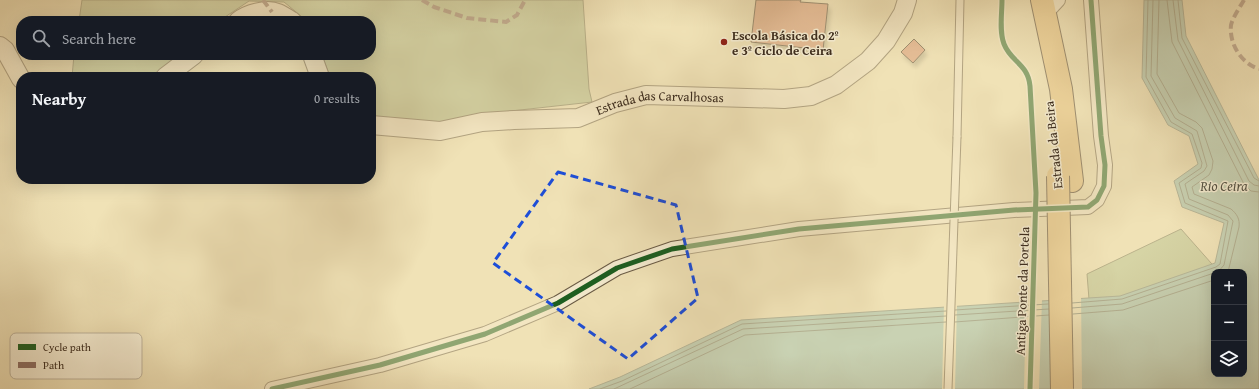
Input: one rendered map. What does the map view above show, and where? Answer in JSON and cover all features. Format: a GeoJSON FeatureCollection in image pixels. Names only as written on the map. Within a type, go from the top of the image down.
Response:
{"type":"FeatureCollection","features":[{"type":"Feature","properties":{"kind":"main road","name":"Estrada da Beira"},"geometry":{"type":"LineString","coordinates":[[1027,0],[1050,100],[1065,179],[1062,389]]}},
{"type":"Feature","properties":{"kind":"main road","name":"Estrada da Beira"},"geometry":{"type":"LineString","coordinates":[[1048,5],[1061,89],[1074,389]]}},
{"type":"Feature","properties":{"kind":"street","name":"Estrada das Carvalhosas"},"geometry":{"type":"LineString","coordinates":[[376,125],[440,131],[482,122],[578,118],[615,104],[646,95],[784,99],[810,96],[836,85],[868,61],[886,41],[903,13],[907,0]]}},
{"type":"Feature","properties":{"kind":"street"},"geometry":{"type":"LineString","coordinates":[[272,389],[380,365],[485,334],[558,303],[617,268],[672,248],[799,229],[990,212],[1088,207],[1097,200],[1104,186],[1105,165],[1101,136],[1091,0]]}},
{"type":"Feature","properties":{"kind":"street"},"geometry":{"type":"LineString","coordinates":[[244,16],[259,12],[276,12],[283,16]]}},
{"type":"Feature","properties":{"kind":"street"},"geometry":{"type":"LineString","coordinates":[[0,46],[5,50],[17,72]]}},
{"type":"Feature","properties":{"kind":"street"},"geometry":{"type":"LineString","coordinates":[[172,72],[187,60]]}},
{"type":"Feature","properties":{"kind":"street"},"geometry":{"type":"LineString","coordinates":[[314,60],[318,72]]}},
{"type":"Feature","properties":{"kind":"lane"},"geometry":{"type":"LineString","coordinates":[[948,389],[957,137],[960,0]]}},
{"type":"Feature","properties":{"kind":"highlighted area"},"geometry":{"type":"Polygon","coordinates":[[[558,172],[676,205],[698,298],[628,359],[493,263],[558,172]]]}},
{"type":"Feature","properties":{"kind":"green space"},"geometry":{"type":"Polygon","coordinates":[[[82,0],[583,0],[589,89],[592,102],[502,112],[440,124],[376,121],[376,72],[328,72],[324,60],[376,60],[376,16],[301,16],[284,2],[249,1],[226,16],[80,16],[82,0]]]}},
{"type":"Feature","properties":{"kind":"green space"},"geometry":{"type":"Polygon","coordinates":[[[74,60],[173,60],[159,72],[72,72],[74,60]]]}},
{"type":"Feature","properties":{"kind":"green space"},"geometry":{"type":"Polygon","coordinates":[[[1181,229],[1216,269],[1211,269],[1211,377],[1247,377],[1259,389],[1095,375],[1087,274],[1181,229]]]}},
{"type":"Feature","properties":{"kind":"water","name":"Rio Ceira"},"geometry":{"type":"Polygon","coordinates":[[[1144,0],[1182,0],[1186,36],[1259,180],[1259,389],[589,389],[620,377],[741,320],[1120,296],[1215,263],[1224,223],[1182,207],[1174,181],[1198,164],[1189,136],[1168,125],[1142,78],[1144,0]]]}},
{"type":"Feature","properties":{"kind":"pier"},"geometry":{"type":"Polygon","coordinates":[[[1081,296],[1082,389],[1054,389],[1053,298],[1081,296]]]}},
{"type":"Feature","properties":{"kind":"pier"},"geometry":{"type":"Polygon","coordinates":[[[1042,299],[1039,389],[1024,389],[1026,300],[1042,299]]]}},
{"type":"Feature","properties":{"kind":"pier"},"geometry":{"type":"Polygon","coordinates":[[[957,304],[955,389],[942,389],[944,305],[957,304]]]}},
{"type":"Feature","properties":{"kind":"building"},"geometry":{"type":"Polygon","coordinates":[[[756,0],[801,0],[800,2],[828,4],[823,50],[751,42],[756,0]]]}},
{"type":"Feature","properties":{"kind":"building"},"geometry":{"type":"Polygon","coordinates":[[[914,39],[925,50],[913,63],[901,52],[914,39]]]}},
{"type":"Feature","properties":{"kind":"marked path"},"geometry":{"type":"LineString","coordinates":[[263,0],[272,12]]}},
{"type":"Feature","properties":{"kind":"marked path"},"geometry":{"type":"LineString","coordinates":[[422,0],[434,7],[467,18],[506,22],[517,15],[525,0]]}},
{"type":"Feature","properties":{"kind":"marked path"},"geometry":{"type":"LineString","coordinates":[[1244,0],[1231,25],[1232,39],[1234,46],[1242,57],[1247,62],[1259,69]]}},
{"type":"Feature","properties":{"kind":"cycle path","name":"Antiga Ponte da Portela"},"geometry":{"type":"LineString","coordinates":[[1002,0],[1002,39],[1007,50],[1026,73],[1030,86],[1036,193],[1030,389]]}},
{"type":"Feature","properties":{"kind":"cycle path"},"geometry":{"type":"LineString","coordinates":[[272,389],[380,365],[485,334],[558,303],[617,268],[672,249],[799,229],[1014,210],[1088,207],[1097,200],[1104,186],[1105,165],[1101,136],[1091,0]]}},
{"type":"Feature","properties":{"kind":"place","name":"Escola Básica do 2º e 3º Ciclo de Ceira"},"geometry":{"type":"Point","coordinates":[724,42]}}]}
